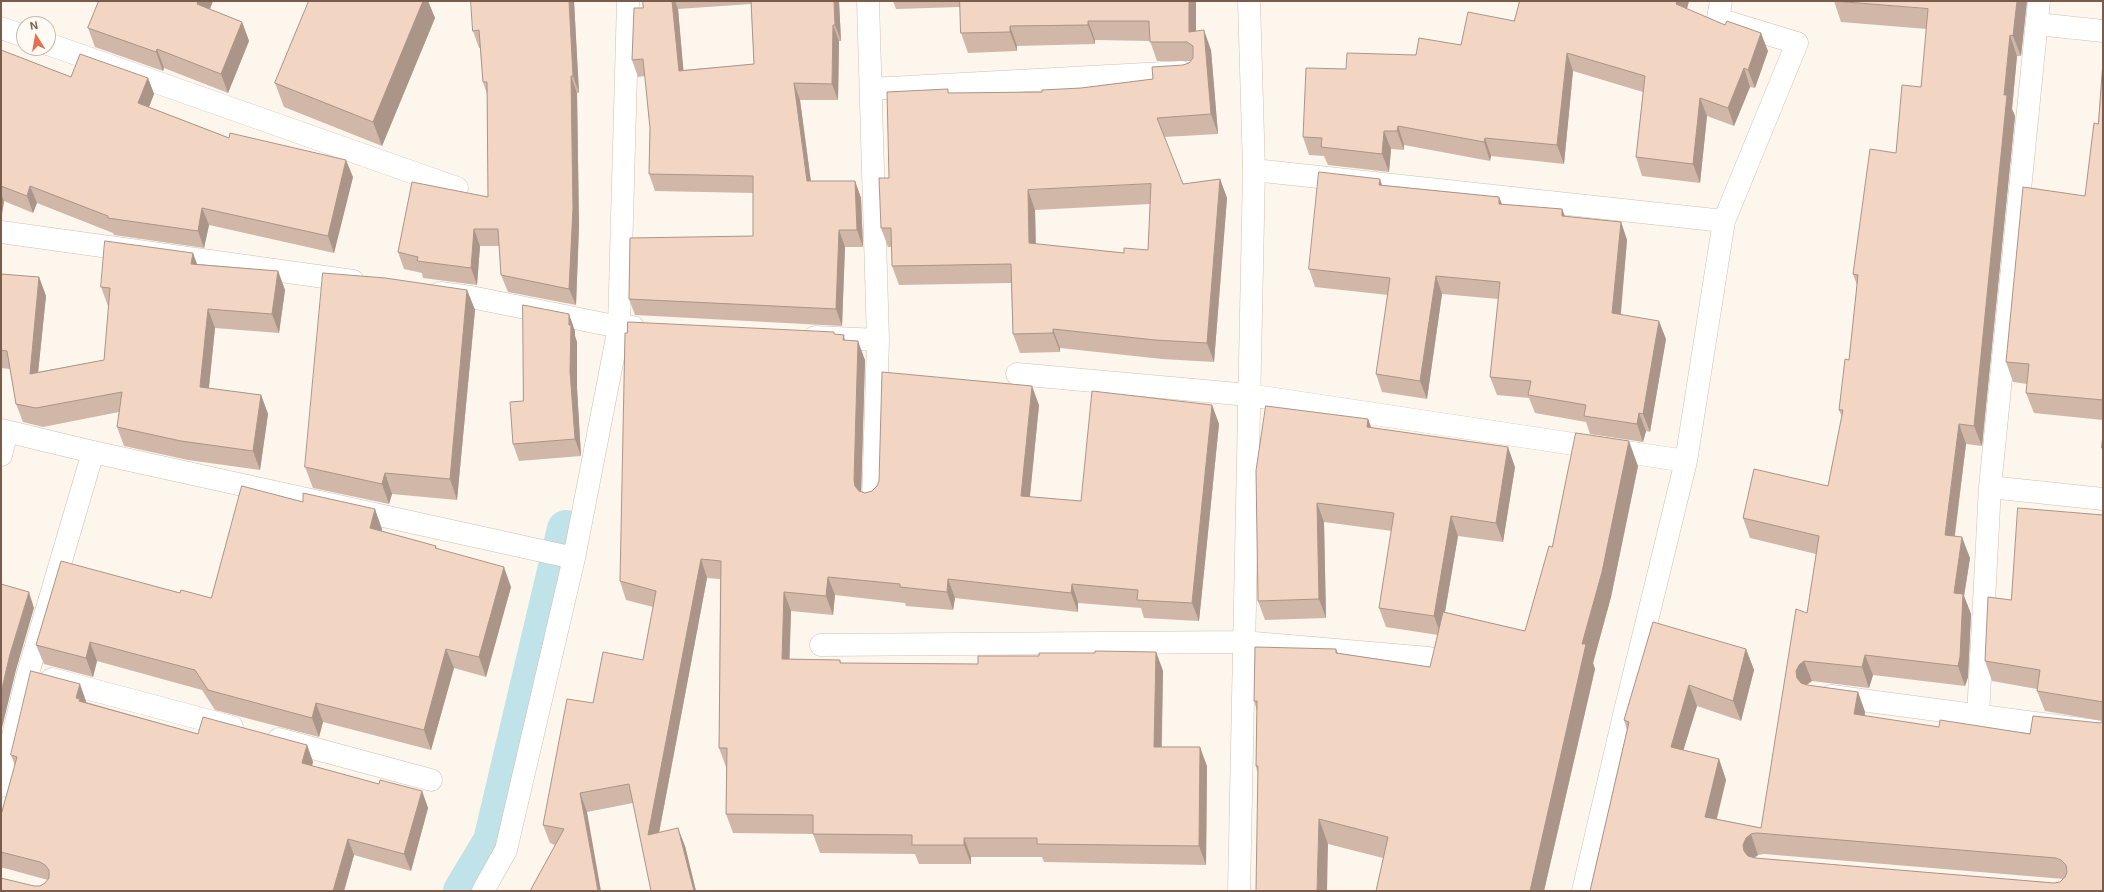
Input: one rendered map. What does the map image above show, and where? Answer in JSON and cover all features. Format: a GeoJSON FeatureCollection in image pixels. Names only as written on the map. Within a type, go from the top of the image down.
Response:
{"type":"FeatureCollection","features":[{"type":"Feature","properties":{"kind":"street"},"geometry":{"type":"LineString","coordinates":[[483,891],[506,850],[619,327],[628,1]]}},
{"type":"Feature","properties":{"kind":"street"},"geometry":{"type":"LineString","coordinates":[[868,1],[878,340],[873,499]]}},
{"type":"Feature","properties":{"kind":"street"},"geometry":{"type":"LineString","coordinates":[[1239,891],[1254,161],[1251,116],[1249,1]]}},
{"type":"Feature","properties":{"kind":"street"},"geometry":{"type":"LineString","coordinates":[[1584,891],[1624,715],[1686,461],[1724,221],[1797,43],[1718,19],[1720,1]]}},
{"type":"Feature","properties":{"kind":"street"},"geometry":{"type":"LineString","coordinates":[[1978,716],[1990,488],[2040,1]]}},
{"type":"Feature","properties":{"kind":"street"},"geometry":{"type":"LineString","coordinates":[[2037,24],[2103,31]]}},
{"type":"Feature","properties":{"kind":"street"},"geometry":{"type":"LineString","coordinates":[[1,28],[16,33]]}},
{"type":"Feature","properties":{"kind":"street"},"geometry":{"type":"LineString","coordinates":[[56,47],[457,188]]}},
{"type":"Feature","properties":{"kind":"street"},"geometry":{"type":"LineString","coordinates":[[871,89],[1189,72]]}},
{"type":"Feature","properties":{"kind":"street"},"geometry":{"type":"LineString","coordinates":[[1254,161],[1724,221]]}},
{"type":"Feature","properties":{"kind":"street"},"geometry":{"type":"LineString","coordinates":[[1,232],[369,283]]}},
{"type":"Feature","properties":{"kind":"street"},"geometry":{"type":"LineString","coordinates":[[416,289],[471,297],[619,327],[650,328]]}},
{"type":"Feature","properties":{"kind":"street"},"geometry":{"type":"LineString","coordinates":[[791,336],[878,340]]}},
{"type":"Feature","properties":{"kind":"street"},"geometry":{"type":"LineString","coordinates":[[1017,374],[1249,395],[1686,461]]}},
{"type":"Feature","properties":{"kind":"street"},"geometry":{"type":"LineString","coordinates":[[1,455],[4,431],[570,557]]}},
{"type":"Feature","properties":{"kind":"street"},"geometry":{"type":"LineString","coordinates":[[1,786],[28,673],[93,452]]}},
{"type":"Feature","properties":{"kind":"street"},"geometry":{"type":"LineString","coordinates":[[1990,488],[2103,499]]}},
{"type":"Feature","properties":{"kind":"street"},"geometry":{"type":"LineString","coordinates":[[821,645],[1243,642],[1429,658]]}},
{"type":"Feature","properties":{"kind":"street"},"geometry":{"type":"LineString","coordinates":[[28,673],[432,780]]}},
{"type":"Feature","properties":{"kind":"street"},"geometry":{"type":"LineString","coordinates":[[1816,694],[2103,732]]}},
{"type":"Feature","properties":{"kind":"building"},"geometry":{"type":"Polygon","coordinates":[[[99,1],[198,1],[197,4],[242,22],[221,74],[157,49],[156,52],[88,28],[99,1]]]}},
{"type":"Feature","properties":{"kind":"building"},"geometry":{"type":"Polygon","coordinates":[[[309,1],[423,1],[373,122],[275,83],[309,1]]]}},
{"type":"Feature","properties":{"kind":"building"},"geometry":{"type":"Polygon","coordinates":[[[471,1],[569,1],[573,76],[571,76],[573,209],[569,289],[501,275],[498,229],[474,229],[471,268],[417,261],[418,257],[398,252],[412,182],[488,197],[487,82],[483,82],[479,30],[473,31],[471,1]]]}},
{"type":"Feature","properties":{"kind":"building"},"geometry":{"type":"Polygon","coordinates":[[[643,1],[672,1],[679,71],[754,64],[751,1],[834,1],[835,25],[833,25],[832,84],[794,83],[807,181],[855,181],[857,230],[839,230],[836,309],[629,299],[630,238],[753,236],[753,176],[649,174],[650,128],[643,59],[632,60],[634,8],[643,8],[643,1]]]}},
{"type":"Feature","properties":{"kind":"building"},"geometry":{"type":"Polygon","coordinates":[[[960,1],[1189,1],[1189,32],[1204,30],[1211,114],[1157,118],[1183,184],[1220,179],[1207,343],[1155,340],[1053,329],[1053,333],[1013,334],[1011,264],[892,266],[891,228],[881,228],[879,178],[889,178],[887,92],[948,89],[948,93],[1042,92],[1042,90],[1081,88],[1153,79],[1152,67],[1183,65],[1189,63],[1193,58],[1193,46],[1187,42],[1150,42],[1149,21],[1088,21],[1088,25],[1010,26],[1010,32],[961,33],[960,1]],[[1151,184],[1028,190],[1029,243],[1124,253],[1124,248],[1148,250],[1151,184]]]}},
{"type":"Feature","properties":{"kind":"building"},"geometry":{"type":"Polygon","coordinates":[[[1520,1],[1677,1],[1676,4],[1725,25],[1727,21],[1761,33],[1748,70],[1744,68],[1728,108],[1700,98],[1693,164],[1636,157],[1645,76],[1567,53],[1557,145],[1485,138],[1484,142],[1398,126],[1397,131],[1384,131],[1382,154],[1321,147],[1322,138],[1303,137],[1306,68],[1346,69],[1347,53],[1416,55],[1419,38],[1461,45],[1468,12],[1514,21],[1520,1]]]}},
{"type":"Feature","properties":{"kind":"building"},"geometry":{"type":"Polygon","coordinates":[[[1834,1],[2017,1],[2013,36],[2010,35],[2004,95],[2007,95],[1974,426],[1959,424],[1945,535],[1962,537],[1954,593],[1963,594],[1960,657],[1958,666],[1865,655],[1862,667],[1804,661],[1799,665],[1796,671],[1797,678],[1801,683],[1807,685],[1858,692],[1854,714],[1939,727],[1940,720],[2030,734],[2033,716],[2100,723],[2103,721],[2103,891],[1590,891],[1629,722],[1624,720],[1653,622],[1746,649],[1733,701],[1689,685],[1671,747],[1719,759],[1705,817],[1761,828],[1796,609],[1807,613],[1819,536],[1743,518],[1754,469],[1828,486],[1843,410],[1839,410],[1845,359],[1849,360],[1858,275],[1853,274],[1870,149],[1896,153],[1902,85],[1921,87],[1928,9],[1834,1]],[[1757,833],[1751,834],[1746,838],[1743,845],[1744,851],[1748,856],[1755,858],[2054,883],[2060,882],[2065,877],[2067,872],[2066,865],[2061,860],[2056,858],[1757,833]]]}},
{"type":"Feature","properties":{"kind":"building"},"geometry":{"type":"Polygon","coordinates":[[[1,50],[71,77],[80,54],[148,78],[138,103],[229,138],[230,133],[346,160],[328,236],[202,208],[198,231],[108,218],[108,216],[30,186],[27,196],[1,186],[1,50]]]}},
{"type":"Feature","properties":{"kind":"building"},"geometry":{"type":"Polygon","coordinates":[[[2103,62],[2103,400],[2026,393],[2029,364],[2006,362],[2023,187],[2085,196],[2094,123],[2098,124],[2103,62]]]}},
{"type":"Feature","properties":{"kind":"building"},"geometry":{"type":"Polygon","coordinates":[[[1319,172],[1380,179],[1379,185],[1499,197],[1499,204],[1562,209],[1562,216],[1621,222],[1612,313],[1659,321],[1643,414],[1639,413],[1637,424],[1584,416],[1586,405],[1528,395],[1531,381],[1490,377],[1500,282],[1436,276],[1420,381],[1376,374],[1390,278],[1309,269],[1319,172]]]}},
{"type":"Feature","properties":{"kind":"building"},"geometry":{"type":"Polygon","coordinates":[[[105,241],[193,253],[191,264],[278,271],[272,314],[208,309],[200,387],[261,395],[253,451],[181,441],[117,427],[122,392],[36,408],[16,404],[7,351],[1,350],[1,274],[39,277],[30,374],[104,360],[110,288],[101,287],[105,241]]]}},
{"type":"Feature","properties":{"kind":"building"},"geometry":{"type":"Polygon","coordinates":[[[323,273],[385,278],[467,290],[450,479],[385,473],[382,484],[305,467],[323,273]]]}},
{"type":"Feature","properties":{"kind":"building"},"geometry":{"type":"Polygon","coordinates":[[[523,305],[569,314],[569,325],[571,325],[570,371],[575,439],[513,444],[510,402],[523,401],[523,305]]]}},
{"type":"Feature","properties":{"kind":"building"},"geometry":{"type":"Polygon","coordinates":[[[628,322],[834,332],[834,334],[844,335],[843,340],[858,341],[854,480],[855,486],[859,491],[865,493],[872,491],[877,486],[879,481],[882,372],[1032,386],[1021,496],[1081,501],[1092,391],[1212,405],[1192,603],[1137,600],[1138,590],[1072,584],[1071,593],[948,579],[947,592],[900,587],[900,584],[828,577],[826,596],[784,592],[782,659],[840,660],[840,663],[978,664],[978,656],[1039,656],[1039,653],[1095,653],[1095,651],[1156,652],[1154,747],[1200,747],[1199,846],[1037,844],[1037,838],[964,838],[964,845],[912,845],[912,835],[813,834],[813,815],[726,814],[727,748],[719,748],[721,561],[701,559],[648,835],[678,828],[694,891],[651,891],[629,784],[580,793],[598,891],[530,891],[564,829],[543,825],[567,699],[593,703],[603,652],[643,660],[656,591],[620,581],[625,333],[627,333],[628,322]]]}},
{"type":"Feature","properties":{"kind":"building"},"geometry":{"type":"Polygon","coordinates":[[[1266,406],[1368,419],[1367,427],[1508,447],[1496,523],[1451,516],[1434,616],[1379,608],[1394,513],[1317,503],[1319,599],[1258,601],[1256,471],[1266,406]]]}},
{"type":"Feature","properties":{"kind":"building"},"geometry":{"type":"Polygon","coordinates":[[[1576,433],[1629,441],[1602,572],[1582,644],[1586,644],[1530,891],[1376,891],[1388,837],[1319,819],[1317,891],[1256,891],[1258,766],[1256,766],[1257,701],[1254,701],[1255,647],[1336,649],[1336,653],[1430,667],[1443,612],[1525,631],[1549,546],[1552,547],[1576,433]]]}},
{"type":"Feature","properties":{"kind":"building"},"geometry":{"type":"Polygon","coordinates":[[[242,486],[303,502],[303,493],[375,509],[370,528],[504,567],[479,657],[446,649],[424,730],[316,703],[312,718],[208,690],[195,670],[90,642],[86,658],[36,645],[61,561],[180,593],[181,590],[211,598],[242,486]]]}},
{"type":"Feature","properties":{"kind":"building"},"geometry":{"type":"Polygon","coordinates":[[[2018,508],[2103,515],[2103,702],[2037,691],[2040,670],[1985,661],[1988,597],[2011,600],[2018,508]]]}},
{"type":"Feature","properties":{"kind":"building"},"geometry":{"type":"Polygon","coordinates":[[[1,584],[29,592],[10,654],[1,693],[1,584]]]}},
{"type":"Feature","properties":{"kind":"building"},"geometry":{"type":"Polygon","coordinates":[[[31,671],[80,684],[76,698],[80,699],[79,701],[198,734],[203,717],[307,745],[302,763],[379,784],[380,780],[422,791],[404,854],[348,839],[333,891],[1,891],[1,878],[34,886],[40,886],[49,878],[49,870],[40,862],[1,852],[1,815],[17,757],[11,755],[31,671]]]}},
{"type":"Feature","properties":{"kind":"waterway"},"geometry":{"type":"LineString","coordinates":[[462,891],[492,841],[566,529]]}}]}
